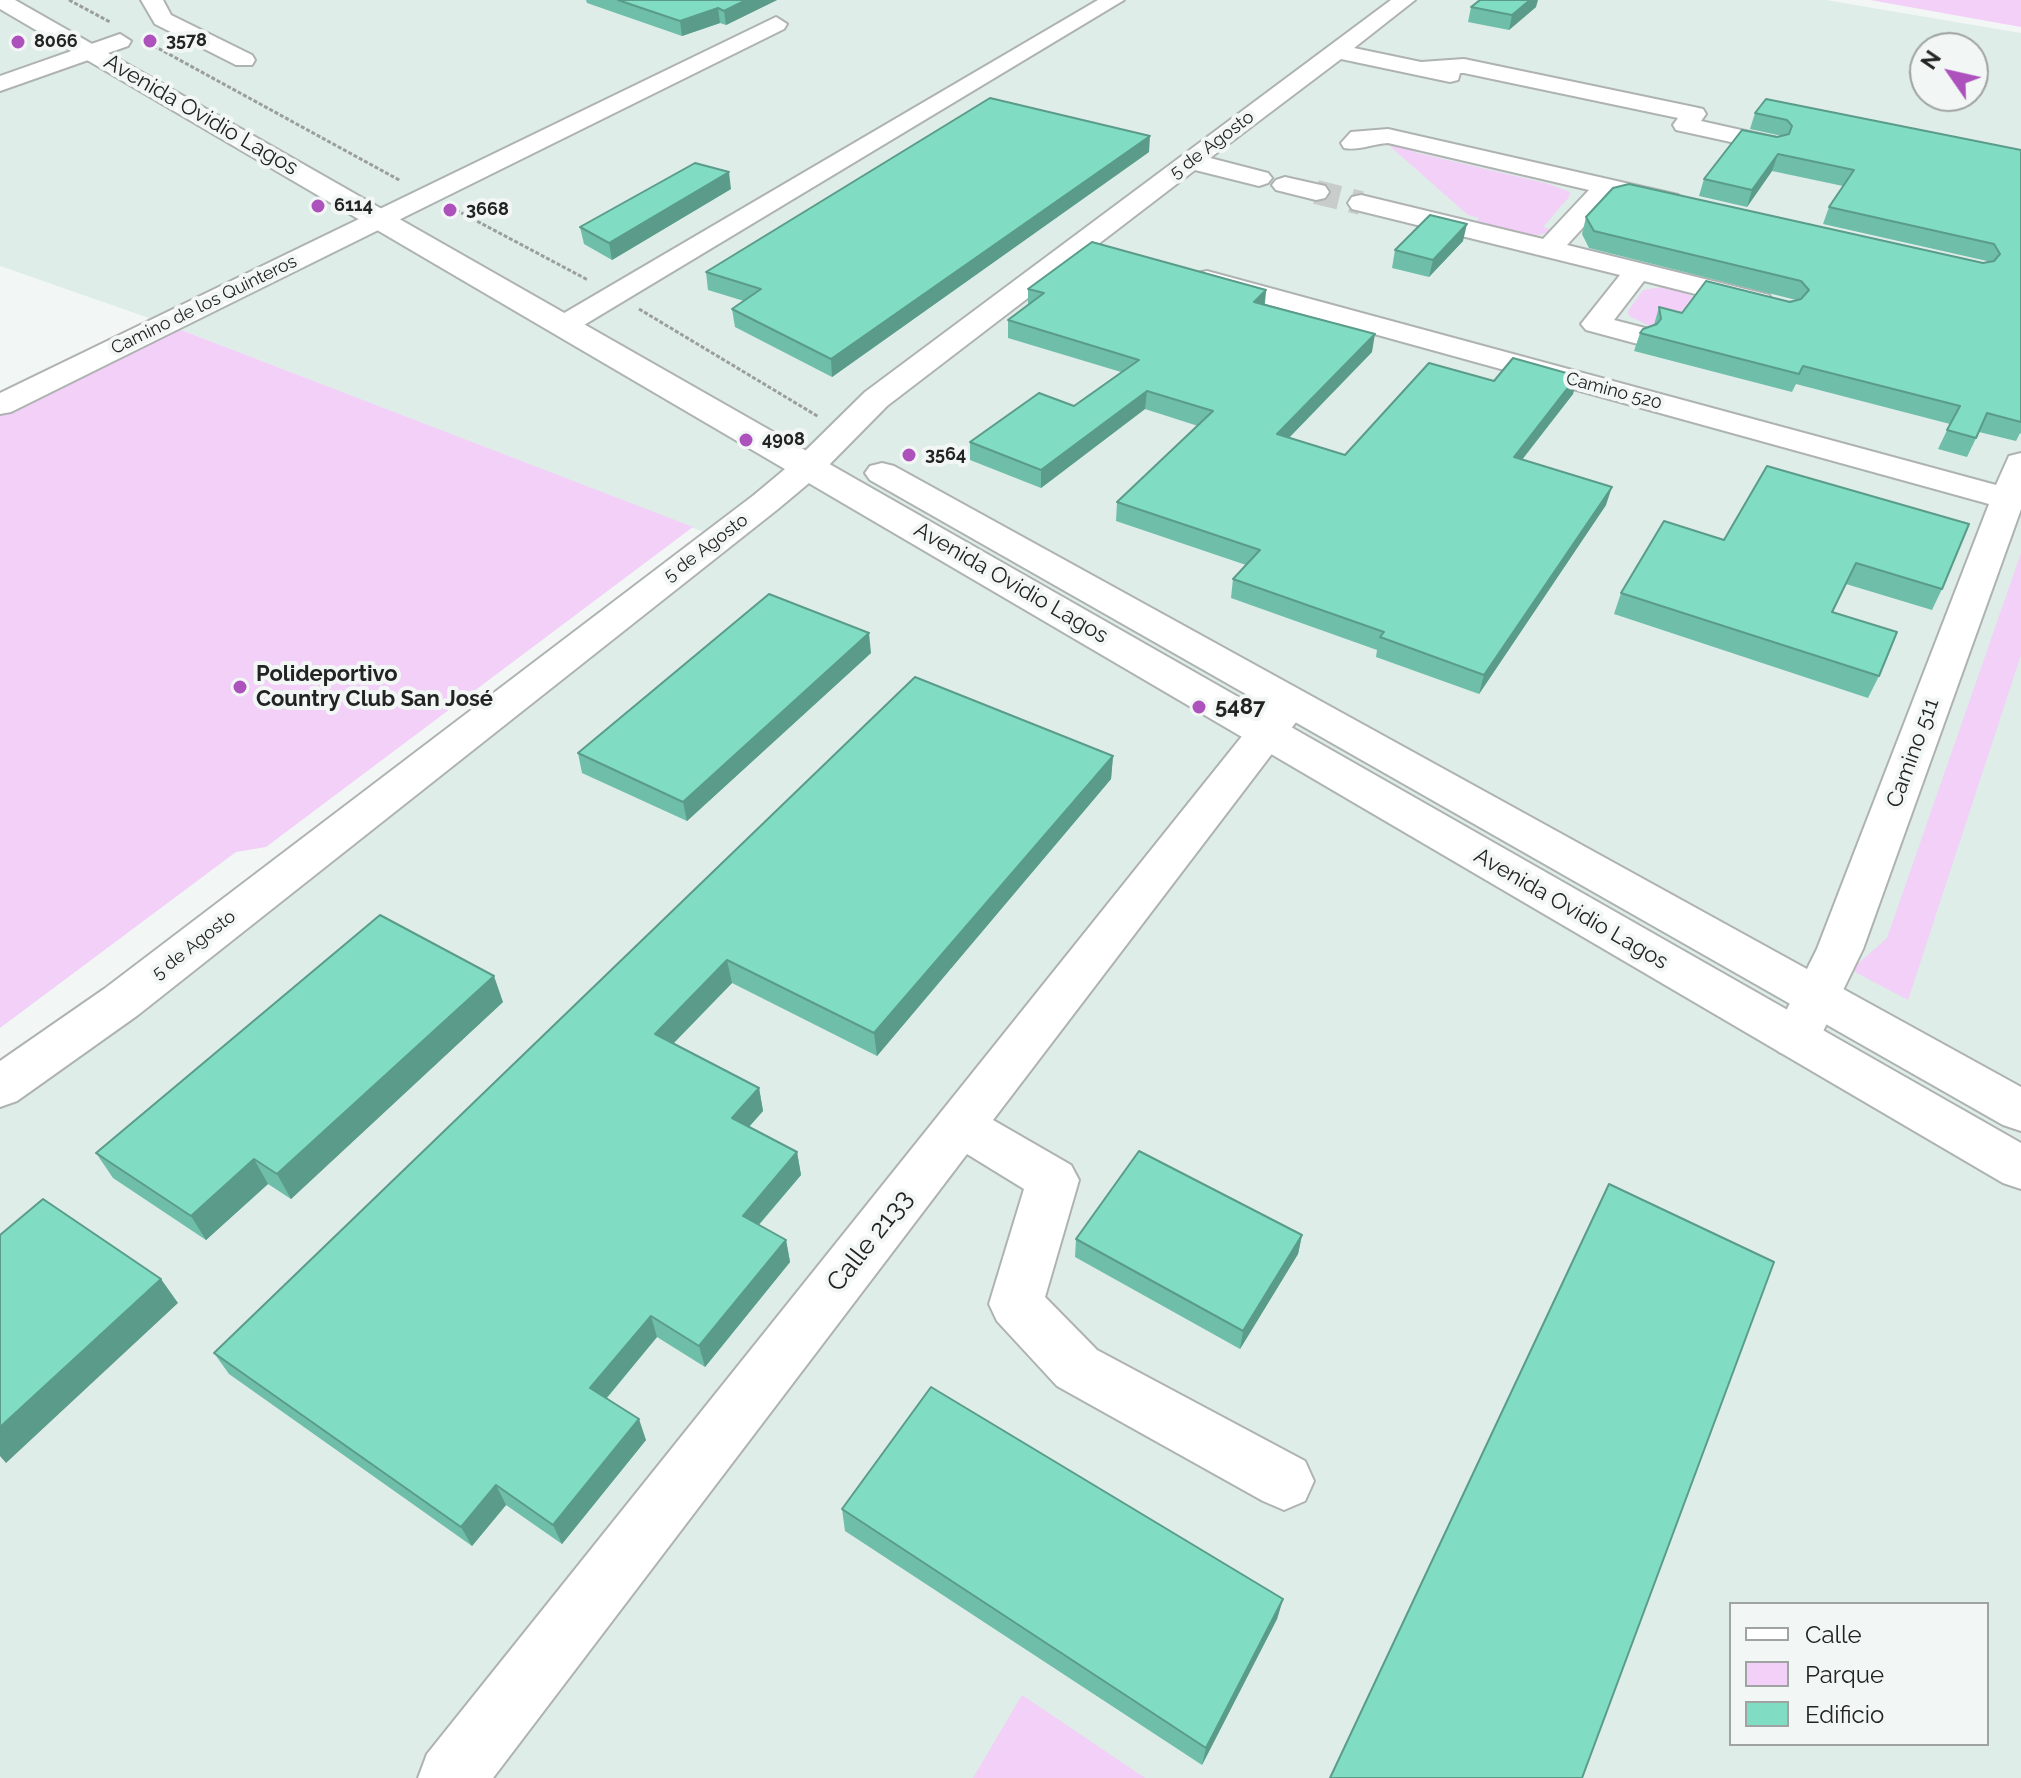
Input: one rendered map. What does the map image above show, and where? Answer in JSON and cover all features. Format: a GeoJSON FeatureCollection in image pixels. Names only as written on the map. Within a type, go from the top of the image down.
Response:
{"type":"FeatureCollection","features":[{"type":"Feature","properties":{"kind":"main road","name":"Avenida Ovidio Lagos"},"geometry":{"type":"LineString","coordinates":[[0,0],[104,39],[394,211],[1278,718],[1796,1039],[2021,1168]]}},
{"type":"Feature","properties":{"kind":"main road"},"geometry":{"type":"LineString","coordinates":[[580,318],[1113,0]]}},
{"type":"Feature","properties":{"kind":"main road","name":"5 de Agosto"},"geometry":{"type":"LineString","coordinates":[[0,1087],[133,992],[819,455],[876,399],[1404,0]]}},
{"type":"Feature","properties":{"kind":"main road"},"geometry":{"type":"LineString","coordinates":[[0,84],[104,39],[157,10],[244,60]]}},
{"type":"Feature","properties":{"kind":"main road","name":"Camino de los Quinteros"},"geometry":{"type":"LineString","coordinates":[[0,405],[776,24]]}},
{"type":"Feature","properties":{"kind":"main road"},"geometry":{"type":"LineString","coordinates":[[1336,51],[1464,78]]}},
{"type":"Feature","properties":{"kind":"main road"},"geometry":{"type":"LineString","coordinates":[[1421,69],[1473,68],[1694,114],[1685,125],[1729,135],[1720,146],[1768,150]]}},
{"type":"Feature","properties":{"kind":"main road"},"geometry":{"type":"LineString","coordinates":[[1353,143],[1360,137],[1388,136],[1687,205]]}},
{"type":"Feature","properties":{"kind":"main road"},"geometry":{"type":"LineString","coordinates":[[1191,161],[1259,178]]}},
{"type":"Feature","properties":{"kind":"main road"},"geometry":{"type":"LineString","coordinates":[[1285,185],[1316,192]]}},
{"type":"Feature","properties":{"kind":"main road"},"geometry":{"type":"LineString","coordinates":[[1548,250],[1607,186]]}},
{"type":"Feature","properties":{"kind":"main road"},"geometry":{"type":"LineString","coordinates":[[1361,203],[1784,308]]}},
{"type":"Feature","properties":{"kind":"main road"},"geometry":{"type":"LineString","coordinates":[[1081,244],[1111,252]]}},
{"type":"Feature","properties":{"kind":"main road","name":"Camino 520"},"geometry":{"type":"LineString","coordinates":[[1172,269],[2015,491]]}},
{"type":"Feature","properties":{"kind":"main road"},"geometry":{"type":"LineString","coordinates":[[1637,272],[1596,324],[1638,335]]}},
{"type":"Feature","properties":{"kind":"main road","name":"Camino 511"},"geometry":{"type":"LineString","coordinates":[[1796,1039],[1840,949],[2015,491]]}},
{"type":"Feature","properties":{"kind":"main road","name":"Avenida Ovidio Lagos"},"geometry":{"type":"LineString","coordinates":[[1278,718],[1817,995],[2021,1111]]}},
{"type":"Feature","properties":{"kind":"main road","name":"Calle 2133"},"geometry":{"type":"LineString","coordinates":[[451,1778],[1278,718]]}},
{"type":"Feature","properties":{"kind":"main road"},"geometry":{"type":"LineString","coordinates":[[960,1125],[1053,1180],[1016,1304],[1077,1368],[1284,1481]]}},
{"type":"Feature","properties":{"kind":"shaded area"},"geometry":{"type":"Polygon","coordinates":[[[0,0],[1826,0],[2021,33],[2021,1778],[0,1778],[0,1087],[719,538],[166,324],[0,266],[0,0]]]}},
{"type":"Feature","properties":{"kind":"green space"},"geometry":{"type":"Polygon","coordinates":[[[1870,0],[2021,0],[2021,27],[1870,0]]]}},
{"type":"Feature","properties":{"kind":"green space"},"geometry":{"type":"Polygon","coordinates":[[[1384,141],[1418,147],[1413,152],[1549,184],[1570,192],[1569,197],[1543,227],[1552,230],[1543,234],[1513,235],[1473,225],[1479,218],[1468,215],[1384,141]]]}},
{"type":"Feature","properties":{"kind":"green space"},"geometry":{"type":"Polygon","coordinates":[[[1669,286],[1699,299],[1696,310],[1652,327],[1629,316],[1628,311],[1643,290],[1669,286]]]}},
{"type":"Feature","properties":{"kind":"green space","name":"Polideportivo Country Club San José"},"geometry":{"type":"Polygon","coordinates":[[[176,328],[693,527],[266,847],[236,852],[0,1028],[0,415],[176,328]]]}},
{"type":"Feature","properties":{"kind":"green space"},"geometry":{"type":"Polygon","coordinates":[[[2021,553],[2021,655],[1908,1000],[1851,970],[1887,938],[2021,553]]]}},
{"type":"Feature","properties":{"kind":"green space"},"geometry":{"type":"Polygon","coordinates":[[[1022,1695],[1145,1778],[973,1778],[1022,1695]]]}},
{"type":"Feature","properties":{"kind":"building"},"geometry":{"type":"Polygon","coordinates":[[[618,0],[746,0],[724,11],[718,8],[680,21],[618,0]]]}},
{"type":"Feature","properties":{"kind":"building"},"geometry":{"type":"Polygon","coordinates":[[[1480,0],[1530,0],[1512,15],[1471,7],[1480,0]]]}},
{"type":"Feature","properties":{"kind":"building"},"geometry":{"type":"Polygon","coordinates":[[[990,98],[1150,136],[831,359],[732,309],[761,289],[706,272],[990,98]]]}},
{"type":"Feature","properties":{"kind":"building"},"geometry":{"type":"Polygon","coordinates":[[[1766,99],[2021,150],[2021,422],[1987,413],[1976,438],[1947,430],[1960,406],[1803,366],[1799,374],[1640,333],[1661,319],[1659,307],[1682,313],[1706,281],[1790,302],[1801,299],[1809,290],[1801,281],[1594,231],[1586,217],[1613,188],[1629,184],[1983,263],[1994,261],[2000,254],[1994,244],[1829,207],[1854,170],[1778,154],[1752,190],[1704,179],[1742,130],[1777,137],[1789,134],[1792,126],[1787,120],[1755,113],[1766,99]]]}},
{"type":"Feature","properties":{"kind":"building"},"geometry":{"type":"Polygon","coordinates":[[[695,163],[729,172],[609,243],[580,227],[695,163]]]}},
{"type":"Feature","properties":{"kind":"building"},"geometry":{"type":"Polygon","coordinates":[[[1430,215],[1467,224],[1433,260],[1395,250],[1430,215]]]}},
{"type":"Feature","properties":{"kind":"building"},"geometry":{"type":"Polygon","coordinates":[[[1092,242],[1266,290],[1254,302],[1375,334],[1277,434],[1345,455],[1429,363],[1494,381],[1513,358],[1577,376],[1514,457],[1612,487],[1484,675],[1380,637],[1384,632],[1233,579],[1260,550],[1117,502],[1213,411],[1147,391],[1041,470],[970,442],[1039,393],[1074,406],[1139,360],[1008,320],[1044,293],[1028,289],[1092,242]]]}},
{"type":"Feature","properties":{"kind":"building"},"geometry":{"type":"Polygon","coordinates":[[[1767,466],[1969,524],[1942,589],[1856,563],[1832,612],[1897,632],[1879,676],[1621,593],[1664,521],[1724,540],[1767,466]]]}},
{"type":"Feature","properties":{"kind":"building"},"geometry":{"type":"Polygon","coordinates":[[[769,594],[869,633],[683,802],[578,753],[769,594]]]}},
{"type":"Feature","properties":{"kind":"building"},"geometry":{"type":"Polygon","coordinates":[[[915,677],[1113,756],[874,1033],[727,960],[655,1034],[759,1088],[732,1118],[797,1152],[743,1216],[786,1240],[699,1346],[651,1316],[590,1388],[639,1419],[553,1525],[496,1485],[461,1527],[214,1353],[915,677]]]}},
{"type":"Feature","properties":{"kind":"building"},"geometry":{"type":"Polygon","coordinates":[[[380,915],[494,976],[277,1174],[254,1159],[191,1216],[96,1153],[380,915]]]}},
{"type":"Feature","properties":{"kind":"building"},"geometry":{"type":"Polygon","coordinates":[[[1139,1151],[1302,1235],[1243,1331],[1076,1239],[1139,1151]]]}},
{"type":"Feature","properties":{"kind":"building"},"geometry":{"type":"Polygon","coordinates":[[[1609,1184],[1774,1262],[1582,1778],[1330,1778],[1609,1184]]]}},
{"type":"Feature","properties":{"kind":"building"},"geometry":{"type":"Polygon","coordinates":[[[43,1199],[161,1279],[0,1427],[0,1235],[43,1199]]]}},
{"type":"Feature","properties":{"kind":"building"},"geometry":{"type":"Polygon","coordinates":[[[931,1387],[1283,1599],[1206,1748],[842,1509],[931,1387]]]}},
{"type":"Feature","properties":{"kind":"tunnel"},"geometry":{"type":"LineString","coordinates":[[1316,192],[1361,203]]}},
{"type":"Feature","properties":{"kind":"place","name":"3578"},"geometry":{"type":"Point","coordinates":[150,41]}},
{"type":"Feature","properties":{"kind":"place","name":"8066"},"geometry":{"type":"Point","coordinates":[18,42]}},
{"type":"Feature","properties":{"kind":"place","name":"6114"},"geometry":{"type":"Point","coordinates":[318,206]}},
{"type":"Feature","properties":{"kind":"place","name":"3668"},"geometry":{"type":"Point","coordinates":[450,210]}},
{"type":"Feature","properties":{"kind":"place","name":"4908"},"geometry":{"type":"Point","coordinates":[746,440]}},
{"type":"Feature","properties":{"kind":"place","name":"3564"},"geometry":{"type":"Point","coordinates":[909,455]}},
{"type":"Feature","properties":{"kind":"place","name":"Polideportivo Country Club San José"},"geometry":{"type":"Point","coordinates":[240,687]}},
{"type":"Feature","properties":{"kind":"place","name":"5487"},"geometry":{"type":"Point","coordinates":[1199,707]}}]}
